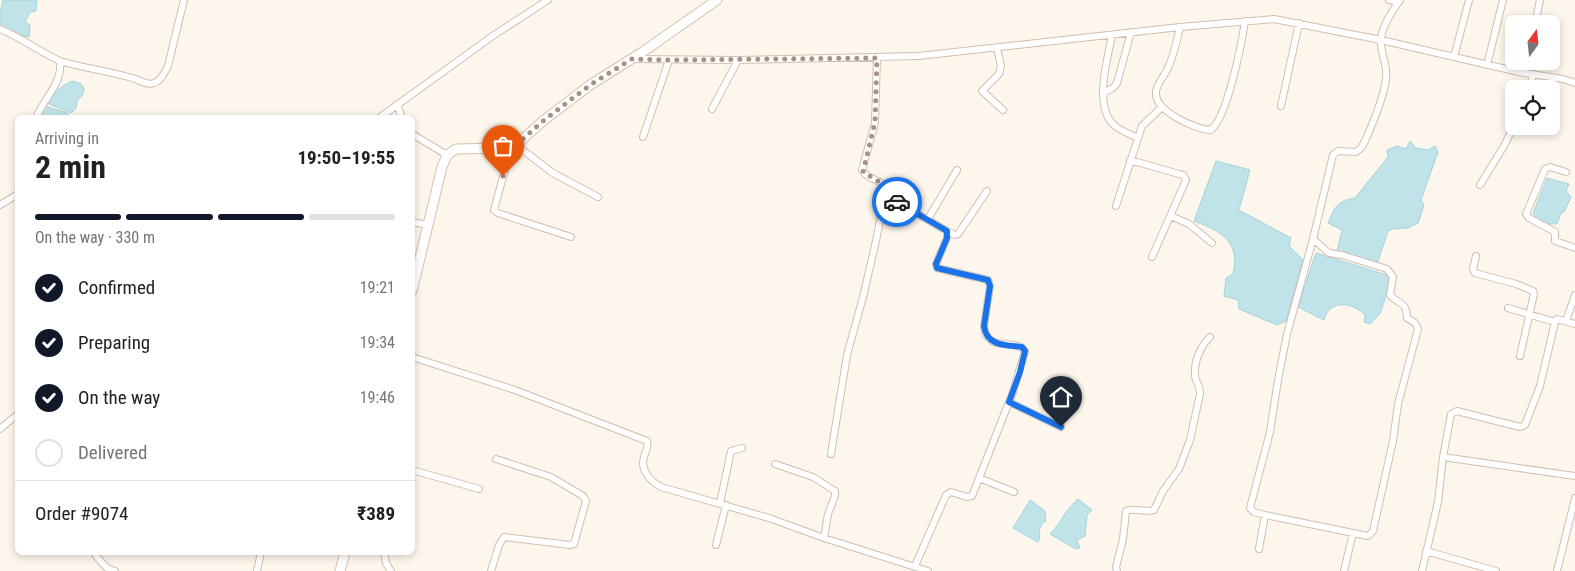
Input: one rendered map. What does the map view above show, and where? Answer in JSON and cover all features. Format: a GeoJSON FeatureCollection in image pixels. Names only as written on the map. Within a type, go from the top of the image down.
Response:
{"type":"FeatureCollection","features":[{"type":"Feature","properties":{"kind":"street"},"geometry":{"type":"LineString","coordinates":[[0,29],[60,61],[126,76],[148,84],[155,83],[161,78],[168,66],[184,0]]}},
{"type":"Feature","properties":{"kind":"street"},"geometry":{"type":"LineString","coordinates":[[383,115],[529,11],[548,0]]}},
{"type":"Feature","properties":{"kind":"street"},"geometry":{"type":"LineString","coordinates":[[571,237],[498,213],[494,210],[514,146],[590,85],[641,53],[717,0]]}},
{"type":"Feature","properties":{"kind":"street"},"geometry":{"type":"LineString","coordinates":[[1389,0],[1400,1]]}},
{"type":"Feature","properties":{"kind":"street"},"geometry":{"type":"LineString","coordinates":[[1454,58],[1469,0]]}},
{"type":"Feature","properties":{"kind":"street"},"geometry":{"type":"LineString","coordinates":[[1487,65],[1503,0]]}},
{"type":"Feature","properties":{"kind":"street"},"geometry":{"type":"LineString","coordinates":[[1537,15],[1540,0]]}},
{"type":"Feature","properties":{"kind":"street"},"geometry":{"type":"LineString","coordinates":[[1313,239],[1329,253],[1383,267],[1390,272],[1393,280],[1389,293],[1405,305],[1407,318],[1418,329],[1398,404],[1393,441],[1373,531],[1368,536],[1265,515],[1252,511],[1251,504],[1270,432],[1287,334],[1313,239],[1333,155],[1338,151],[1356,152],[1361,148],[1368,134],[1384,88],[1386,67],[1381,40],[1390,15],[1400,1]]}},
{"type":"Feature","properties":{"kind":"street"},"geometry":{"type":"LineString","coordinates":[[632,59],[738,60],[918,56],[1131,32],[1274,19],[1381,40],[1454,58],[1575,83]]}},
{"type":"Feature","properties":{"kind":"street"},"geometry":{"type":"LineString","coordinates":[[1180,27],[1172,59],[1156,92],[1157,98],[1162,107],[1184,122],[1207,130],[1213,128],[1219,119],[1226,101],[1241,48],[1245,21]]}},
{"type":"Feature","properties":{"kind":"street"},"geometry":{"type":"LineString","coordinates":[[1282,106],[1299,23]]}},
{"type":"Feature","properties":{"kind":"street"},"geometry":{"type":"LineString","coordinates":[[1103,93],[1118,83],[1131,32]]}},
{"type":"Feature","properties":{"kind":"street"},"geometry":{"type":"LineString","coordinates":[[1112,35],[1103,81],[1105,110],[1110,122],[1138,138]]}},
{"type":"Feature","properties":{"kind":"street"},"geometry":{"type":"LineString","coordinates":[[997,48],[1000,66],[999,74],[982,91],[1003,110]]}},
{"type":"Feature","properties":{"kind":"street"},"geometry":{"type":"LineString","coordinates":[[831,454],[847,355],[863,297],[885,195],[883,184],[864,174],[862,170],[875,122],[877,58]]}},
{"type":"Feature","properties":{"kind":"street"},"geometry":{"type":"LineString","coordinates":[[643,136],[669,60]]}},
{"type":"Feature","properties":{"kind":"street"},"geometry":{"type":"LineString","coordinates":[[712,109],[738,60]]}},
{"type":"Feature","properties":{"kind":"street"},"geometry":{"type":"LineString","coordinates":[[37,115],[40,107],[57,82],[60,61]]}},
{"type":"Feature","properties":{"kind":"street"},"geometry":{"type":"LineString","coordinates":[[1532,80],[1534,74]]}},
{"type":"Feature","properties":{"kind":"street"},"geometry":{"type":"LineString","coordinates":[[397,104],[401,115]]}},
{"type":"Feature","properties":{"kind":"street"},"geometry":{"type":"LineString","coordinates":[[1116,206],[1130,160],[1145,121],[1162,107]]}},
{"type":"Feature","properties":{"kind":"street"},"geometry":{"type":"LineString","coordinates":[[1480,185],[1509,135]]}},
{"type":"Feature","properties":{"kind":"street"},"geometry":{"type":"LineString","coordinates":[[415,136],[447,155]]}},
{"type":"Feature","properties":{"kind":"street"},"geometry":{"type":"LineString","coordinates":[[415,271],[442,167],[447,155],[456,149],[514,146],[553,173],[598,197]]}},
{"type":"Feature","properties":{"kind":"street"},"geometry":{"type":"LineString","coordinates":[[1130,160],[1185,177],[1184,187],[1152,257]]}},
{"type":"Feature","properties":{"kind":"street"},"geometry":{"type":"LineString","coordinates":[[1566,172],[1550,167],[1545,169],[1526,214],[1555,232],[1555,241],[1575,248]]}},
{"type":"Feature","properties":{"kind":"street"},"geometry":{"type":"LineString","coordinates":[[928,219],[958,170]]}},
{"type":"Feature","properties":{"kind":"street"},"geometry":{"type":"LineString","coordinates":[[885,195],[955,235],[958,234],[988,191]]}},
{"type":"Feature","properties":{"kind":"street"},"geometry":{"type":"LineString","coordinates":[[0,205],[15,196]]}},
{"type":"Feature","properties":{"kind":"street"},"geometry":{"type":"LineString","coordinates":[[1171,216],[1189,224],[1212,243]]}},
{"type":"Feature","properties":{"kind":"street"},"geometry":{"type":"LineString","coordinates":[[415,223],[428,225]]}},
{"type":"Feature","properties":{"kind":"street"},"geometry":{"type":"LineString","coordinates":[[915,566],[946,494],[951,492],[970,497],[1009,402],[1020,372],[1025,350],[1022,347],[995,343],[985,332],[984,326],[990,286],[988,280],[937,268],[936,264],[947,238],[947,231]]}},
{"type":"Feature","properties":{"kind":"street"},"geometry":{"type":"LineString","coordinates":[[1476,256],[1473,269],[1475,273],[1516,284],[1533,291],[1534,294],[1520,356]]}},
{"type":"Feature","properties":{"kind":"street"},"geometry":{"type":"LineString","coordinates":[[1566,321],[1575,294]]}},
{"type":"Feature","properties":{"kind":"street"},"geometry":{"type":"LineString","coordinates":[[1508,308],[1555,322]]}},
{"type":"Feature","properties":{"kind":"street"},"geometry":{"type":"LineString","coordinates":[[1422,571],[1438,502],[1450,416],[1454,412],[1520,427],[1525,426],[1540,386],[1555,322],[1557,319],[1575,324]]}},
{"type":"Feature","properties":{"kind":"street"},"geometry":{"type":"LineString","coordinates":[[1117,571],[1116,567],[1123,539],[1126,511],[1130,509],[1147,512],[1154,510],[1179,469],[1190,440],[1200,394],[1200,387],[1195,374],[1199,351],[1210,337]]}},
{"type":"Feature","properties":{"kind":"street"},"geometry":{"type":"LineString","coordinates":[[415,357],[516,390],[643,438],[647,441],[648,447],[643,460],[643,468],[653,482],[667,489],[769,518],[824,538],[928,571]]}},
{"type":"Feature","properties":{"kind":"street"},"geometry":{"type":"LineString","coordinates":[[1009,402],[1061,427]]}},
{"type":"Feature","properties":{"kind":"street"},"geometry":{"type":"LineString","coordinates":[[0,429],[15,416]]}},
{"type":"Feature","properties":{"kind":"street"},"geometry":{"type":"LineString","coordinates":[[716,545],[731,451],[742,448]]}},
{"type":"Feature","properties":{"kind":"street"},"geometry":{"type":"LineString","coordinates":[[1443,457],[1575,476]]}},
{"type":"Feature","properties":{"kind":"street"},"geometry":{"type":"LineString","coordinates":[[491,571],[499,545],[504,537],[574,544],[586,501],[577,492],[551,477],[496,458]]}},
{"type":"Feature","properties":{"kind":"street"},"geometry":{"type":"LineString","coordinates":[[776,464],[813,477],[834,489],[835,496],[828,514],[824,538]]}},
{"type":"Feature","properties":{"kind":"street"},"geometry":{"type":"LineString","coordinates":[[415,471],[479,489]]}},
{"type":"Feature","properties":{"kind":"street"},"geometry":{"type":"LineString","coordinates":[[979,478],[1014,492]]}},
{"type":"Feature","properties":{"kind":"street"},"geometry":{"type":"LineString","coordinates":[[1557,571],[1575,498]]}},
{"type":"Feature","properties":{"kind":"street"},"geometry":{"type":"LineString","coordinates":[[1258,550],[1265,515]]}},
{"type":"Feature","properties":{"kind":"street"},"geometry":{"type":"LineString","coordinates":[[1344,571],[1353,533]]}},
{"type":"Feature","properties":{"kind":"street"},"geometry":{"type":"LineString","coordinates":[[1426,551],[1496,571]]}},
{"type":"Feature","properties":{"kind":"street"},"geometry":{"type":"LineString","coordinates":[[257,571],[261,555]]}},
{"type":"Feature","properties":{"kind":"street"},"geometry":{"type":"LineString","coordinates":[[340,571],[344,555]]}},
{"type":"Feature","properties":{"kind":"street"},"geometry":{"type":"LineString","coordinates":[[385,555],[386,563],[391,571]]}},
{"type":"Feature","properties":{"kind":"street"},"geometry":{"type":"LineString","coordinates":[[96,556],[106,568],[114,571]]}},
{"type":"Feature","properties":{"kind":"water"},"geometry":{"type":"Polygon","coordinates":[[[3,0],[37,0],[36,11],[30,12],[25,22],[30,25],[29,37],[11,33],[0,27],[3,0]]]}},
{"type":"Feature","properties":{"kind":"water"},"geometry":{"type":"Polygon","coordinates":[[[73,81],[81,84],[84,90],[77,100],[76,108],[71,113],[49,104],[58,90],[65,84],[73,81]]]}},
{"type":"Feature","properties":{"kind":"water"},"geometry":{"type":"Polygon","coordinates":[[[45,106],[68,115],[41,115],[45,106]]]}},
{"type":"Feature","properties":{"kind":"water"},"geometry":{"type":"Polygon","coordinates":[[[1410,141],[1416,148],[1428,150],[1435,146],[1438,152],[1421,200],[1424,205],[1418,223],[1408,228],[1388,231],[1377,264],[1337,251],[1342,230],[1328,223],[1335,209],[1340,203],[1355,198],[1388,157],[1387,150],[1397,146],[1406,149],[1410,141]]]}},
{"type":"Feature","properties":{"kind":"water"},"geometry":{"type":"Polygon","coordinates":[[[1216,161],[1250,170],[1239,210],[1291,238],[1289,246],[1303,260],[1286,321],[1277,325],[1239,309],[1238,300],[1224,296],[1226,278],[1233,274],[1235,263],[1231,246],[1227,239],[1213,229],[1194,221],[1216,161]]]}},
{"type":"Feature","properties":{"kind":"water"},"geometry":{"type":"Polygon","coordinates":[[[1547,178],[1569,184],[1566,191],[1571,197],[1564,212],[1561,213],[1557,224],[1537,221],[1533,213],[1547,178]]]}},
{"type":"Feature","properties":{"kind":"water"},"geometry":{"type":"Polygon","coordinates":[[[1316,253],[1390,276],[1379,315],[1370,324],[1364,322],[1365,315],[1348,305],[1336,306],[1331,309],[1324,320],[1298,307],[1316,253]]]}},
{"type":"Feature","properties":{"kind":"water"},"geometry":{"type":"Polygon","coordinates":[[[1078,499],[1092,510],[1087,515],[1085,536],[1077,540],[1080,548],[1076,549],[1050,534],[1078,499]]]}},
{"type":"Feature","properties":{"kind":"water"},"geometry":{"type":"Polygon","coordinates":[[[1030,500],[1045,511],[1046,521],[1043,522],[1039,530],[1038,542],[1013,528],[1030,500]]]}},
{"type":"Feature","properties":{"kind":"way so far"},"geometry":{"type":"LineString","coordinates":[[503,176],[511,147],[516,145],[543,121],[590,85],[632,59],[877,58],[875,122],[863,172],[883,184],[885,195],[897,202]]}},
{"type":"Feature","properties":{"kind":"route"},"geometry":{"type":"LineString","coordinates":[[897,202],[947,231],[947,238],[936,264],[937,268],[988,280],[990,286],[984,326],[985,332],[995,343],[1022,347],[1025,351],[1020,372],[1009,402],[1061,427]]}}]}
